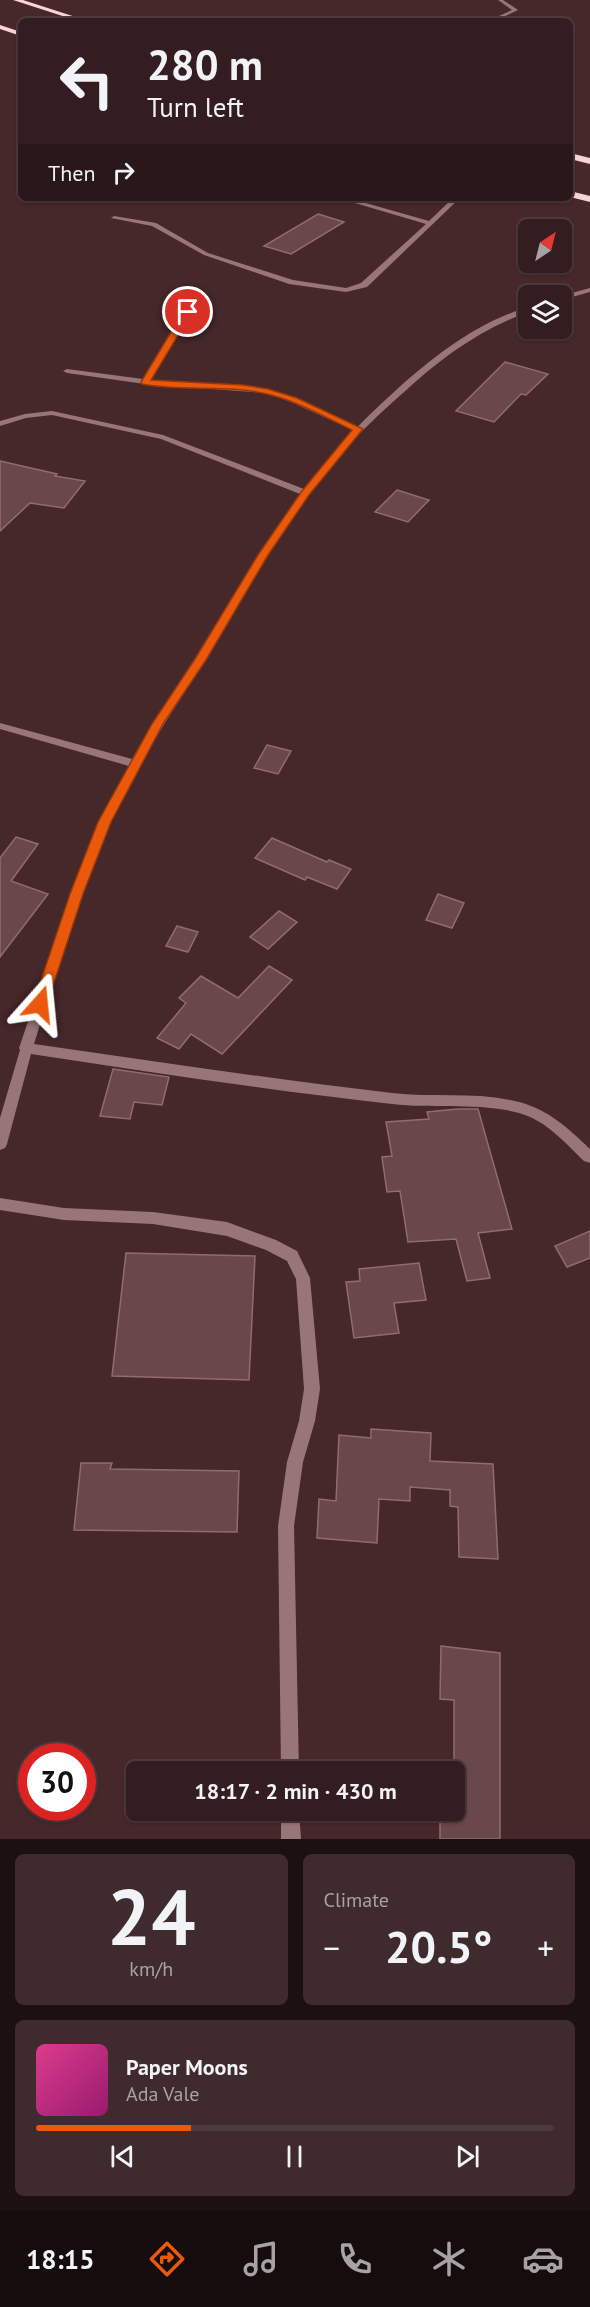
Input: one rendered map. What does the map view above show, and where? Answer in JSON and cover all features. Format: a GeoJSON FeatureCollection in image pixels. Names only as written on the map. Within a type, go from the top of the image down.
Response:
{"type":"FeatureCollection","features":[{"type":"Feature","properties":{"kind":"highway"},"geometry":{"type":"LineString","coordinates":[[16,0],[75,18]]}},
{"type":"Feature","properties":{"kind":"highway"},"geometry":{"type":"LineString","coordinates":[[0,27],[18,33]]}},
{"type":"Feature","properties":{"kind":"highway"},"geometry":{"type":"LineString","coordinates":[[573,157],[590,161]]}},
{"type":"Feature","properties":{"kind":"highway"},"geometry":{"type":"LineString","coordinates":[[573,195],[590,199]]}},
{"type":"Feature","properties":{"kind":"street"},"geometry":{"type":"LineString","coordinates":[[498,18],[516,10],[500,0]]}},
{"type":"Feature","properties":{"kind":"street"},"geometry":{"type":"LineString","coordinates":[[352,201],[430,223]]}},
{"type":"Feature","properties":{"kind":"street"},"geometry":{"type":"LineString","coordinates":[[114,218],[154,224],[206,254],[292,282],[346,290],[364,285],[454,201]]}},
{"type":"Feature","properties":{"kind":"street"},"geometry":{"type":"LineString","coordinates":[[572,295],[590,290]]}},
{"type":"Feature","properties":{"kind":"street"},"geometry":{"type":"LineString","coordinates":[[146,382],[188,312]]}},
{"type":"Feature","properties":{"kind":"street"},"geometry":{"type":"LineString","coordinates":[[0,1143],[25,1048],[84,873],[105,822],[158,724],[201,660],[263,555],[305,493],[358,429],[437,357],[460,340],[500,319],[518,313]]}},
{"type":"Feature","properties":{"kind":"street"},"geometry":{"type":"LineString","coordinates":[[68,371],[146,382],[243,388],[268,392],[294,400],[358,429]]}},
{"type":"Feature","properties":{"kind":"street"},"geometry":{"type":"LineString","coordinates":[[0,424],[25,416],[52,413],[163,437],[305,493]]}},
{"type":"Feature","properties":{"kind":"street"},"geometry":{"type":"LineString","coordinates":[[0,726],[136,764]]}},
{"type":"Feature","properties":{"kind":"street"},"geometry":{"type":"LineString","coordinates":[[25,1048],[220,1077],[398,1099],[477,1100],[514,1107],[539,1115],[558,1128],[590,1157]]}},
{"type":"Feature","properties":{"kind":"street"},"geometry":{"type":"LineString","coordinates":[[0,1204],[64,1214],[153,1218],[227,1229],[271,1245],[292,1256],[303,1278],[312,1389],[307,1422],[296,1462],[286,1526],[290,1761]]}},
{"type":"Feature","properties":{"kind":"street"},"geometry":{"type":"LineString","coordinates":[[290,1821],[291,1839]]}},
{"type":"Feature","properties":{"kind":"building"},"geometry":{"type":"Polygon","coordinates":[[[318,214],[344,222],[291,254],[264,246],[318,214]]]}},
{"type":"Feature","properties":{"kind":"building"},"geometry":{"type":"Polygon","coordinates":[[[505,362],[548,374],[526,395],[521,394],[494,422],[456,411],[505,362]]]}},
{"type":"Feature","properties":{"kind":"building"},"geometry":{"type":"Polygon","coordinates":[[[0,461],[57,474],[55,476],[85,481],[64,508],[30,503],[0,531],[0,461]]]}},
{"type":"Feature","properties":{"kind":"building"},"geometry":{"type":"Polygon","coordinates":[[[397,490],[429,500],[408,522],[375,512],[397,490]]]}},
{"type":"Feature","properties":{"kind":"building"},"geometry":{"type":"Polygon","coordinates":[[[267,745],[291,751],[278,774],[254,768],[267,745]]]}},
{"type":"Feature","properties":{"kind":"building"},"geometry":{"type":"Polygon","coordinates":[[[16,837],[38,844],[11,881],[48,894],[0,957],[0,858],[16,837]]]}},
{"type":"Feature","properties":{"kind":"building"},"geometry":{"type":"Polygon","coordinates":[[[272,838],[327,862],[329,860],[351,869],[337,889],[307,877],[305,880],[255,858],[272,838]]]}},
{"type":"Feature","properties":{"kind":"building"},"geometry":{"type":"Polygon","coordinates":[[[438,894],[464,903],[452,928],[426,920],[438,894]]]}},
{"type":"Feature","properties":{"kind":"building"},"geometry":{"type":"Polygon","coordinates":[[[279,911],[297,922],[268,949],[250,937],[279,911]]]}},
{"type":"Feature","properties":{"kind":"building"},"geometry":{"type":"Polygon","coordinates":[[[177,926],[198,932],[188,952],[166,946],[177,926]]]}},
{"type":"Feature","properties":{"kind":"building"},"geometry":{"type":"Polygon","coordinates":[[[269,966],[292,980],[222,1054],[191,1034],[179,1049],[157,1038],[186,1003],[179,998],[201,976],[238,998],[269,966]]]}},
{"type":"Feature","properties":{"kind":"building"},"geometry":{"type":"Polygon","coordinates":[[[113,1069],[169,1077],[162,1105],[134,1102],[130,1119],[100,1116],[113,1069]]]}},
{"type":"Feature","properties":{"kind":"building"},"geometry":{"type":"Polygon","coordinates":[[[478,1109],[512,1229],[478,1233],[490,1278],[467,1281],[456,1239],[408,1242],[400,1191],[387,1192],[382,1157],[392,1156],[386,1122],[429,1119],[427,1112],[478,1109]]]}},
{"type":"Feature","properties":{"kind":"building"},"geometry":{"type":"Polygon","coordinates":[[[590,1231],[590,1258],[567,1267],[555,1246],[590,1231]]]}},
{"type":"Feature","properties":{"kind":"building"},"geometry":{"type":"Polygon","coordinates":[[[126,1253],[255,1256],[249,1380],[112,1376],[126,1253]]]}},
{"type":"Feature","properties":{"kind":"building"},"geometry":{"type":"Polygon","coordinates":[[[419,1263],[426,1300],[394,1303],[399,1333],[354,1338],[346,1282],[360,1281],[359,1269],[419,1263]]]}},
{"type":"Feature","properties":{"kind":"building"},"geometry":{"type":"Polygon","coordinates":[[[371,1429],[431,1433],[430,1461],[493,1464],[498,1559],[459,1557],[458,1507],[450,1506],[450,1490],[410,1487],[410,1501],[379,1499],[377,1543],[317,1538],[319,1499],[336,1501],[339,1435],[371,1438],[371,1429]]]}},
{"type":"Feature","properties":{"kind":"building"},"geometry":{"type":"Polygon","coordinates":[[[81,1463],[112,1463],[110,1469],[239,1471],[237,1532],[74,1530],[81,1463]]]}},
{"type":"Feature","properties":{"kind":"building"},"geometry":{"type":"Polygon","coordinates":[[[441,1646],[500,1653],[500,1839],[440,1839],[440,1821],[465,1821],[465,1761],[454,1761],[454,1700],[440,1699],[441,1646]]]}},
{"type":"Feature","properties":{"kind":"route"},"geometry":{"type":"LineString","coordinates":[[40,1004],[76,894],[105,822],[158,724],[201,660],[263,555],[305,493],[358,429],[294,400],[268,392],[243,388],[192,387],[146,382],[188,312]]}}]}
